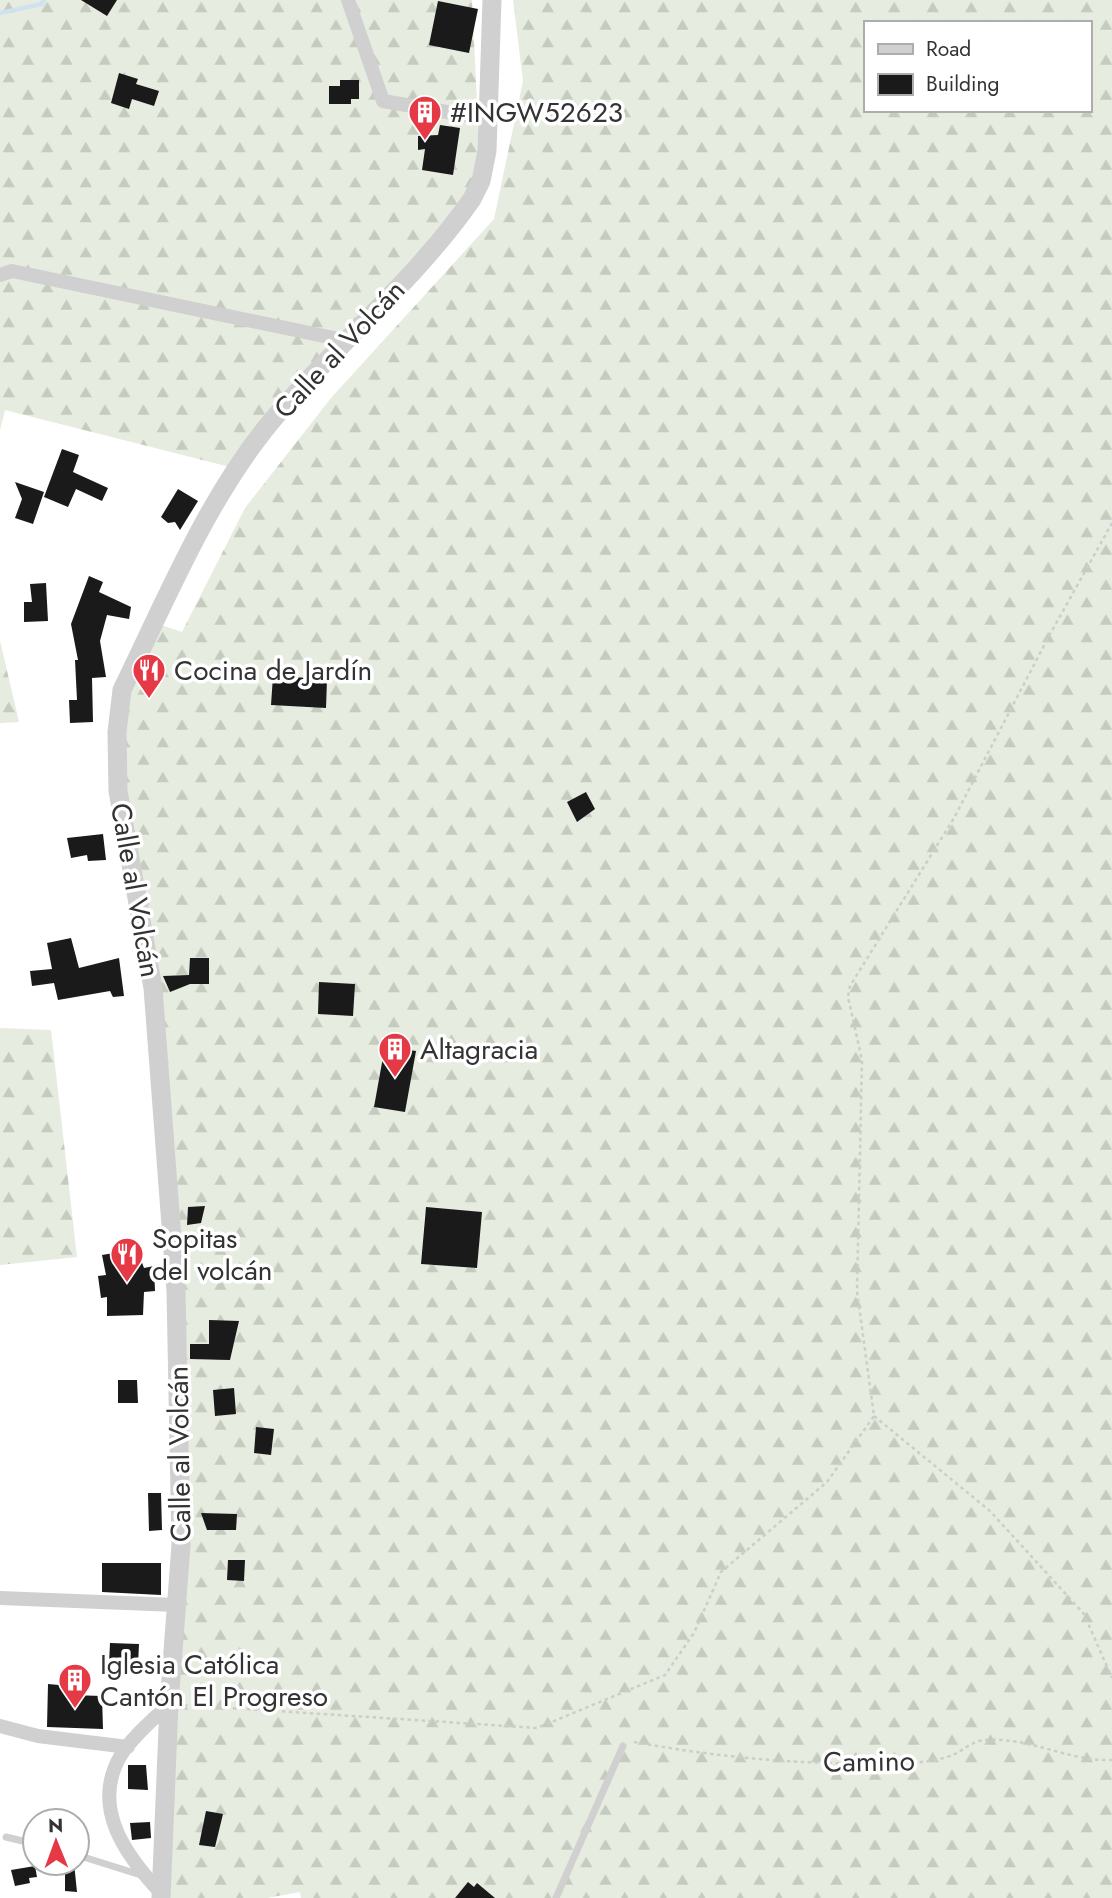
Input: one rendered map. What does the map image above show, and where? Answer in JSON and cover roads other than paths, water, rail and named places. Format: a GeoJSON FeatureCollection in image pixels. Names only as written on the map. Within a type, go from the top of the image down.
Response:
{"type":"FeatureCollection","features":[{"type":"Feature","properties":{"kind":"street"},"geometry":{"type":"LineString","coordinates":[[348,0],[383,101],[487,120]]}},
{"type":"Feature","properties":{"kind":"street","name":"Calle al Volcán"},"geometry":{"type":"LineString","coordinates":[[161,1895],[169,1704],[181,1545],[175,1279],[153,988],[118,791],[118,707],[122,690],[194,543],[265,429],[348,341],[472,199],[481,181],[485,162],[492,0]]}},
{"type":"Feature","properties":{"kind":"street"},"geometry":{"type":"LineString","coordinates":[[0,275],[12,271],[348,341]]}},
{"type":"Feature","properties":{"kind":"street"},"geometry":{"type":"LineString","coordinates":[[0,1598],[176,1605]]}},
{"type":"Feature","properties":{"kind":"street"},"geometry":{"type":"LineString","coordinates":[[161,1895],[132,1862],[120,1839],[110,1798],[110,1780],[128,1747],[169,1704]]}},
{"type":"Feature","properties":{"kind":"street"},"geometry":{"type":"LineString","coordinates":[[0,1726],[38,1736],[128,1747]]}},
{"type":"Feature","properties":{"kind":"lane"},"geometry":{"type":"LineString","coordinates":[[556,1898],[623,1746]]}},
{"type":"Feature","properties":{"kind":"lane"},"geometry":{"type":"LineString","coordinates":[[6,1838],[21,1841]]}},
{"type":"Feature","properties":{"kind":"lane"},"geometry":{"type":"LineString","coordinates":[[91,1859],[145,1876]]}},
{"type":"Feature","properties":{"kind":"waterway"},"geometry":{"type":"LineString","coordinates":[[0,13],[42,4],[44,0]]}},
{"type":"Feature","properties":{"kind":"place","name":"#INGW52623"},"geometry":{"type":"Point","coordinates":[425,142]}},
{"type":"Feature","properties":{"kind":"place","name":"Cocina de Jardín"},"geometry":{"type":"Point","coordinates":[149,700]}},
{"type":"Feature","properties":{"kind":"place","name":"Altagracia"},"geometry":{"type":"Point","coordinates":[395,1079]}},
{"type":"Feature","properties":{"kind":"place","name":"Sopitas del volcán"},"geometry":{"type":"Point","coordinates":[127,1284]}},
{"type":"Feature","properties":{"kind":"place","name":"Iglesia Católica Cantón El Progreso"},"geometry":{"type":"Point","coordinates":[75,1710]}}]}
